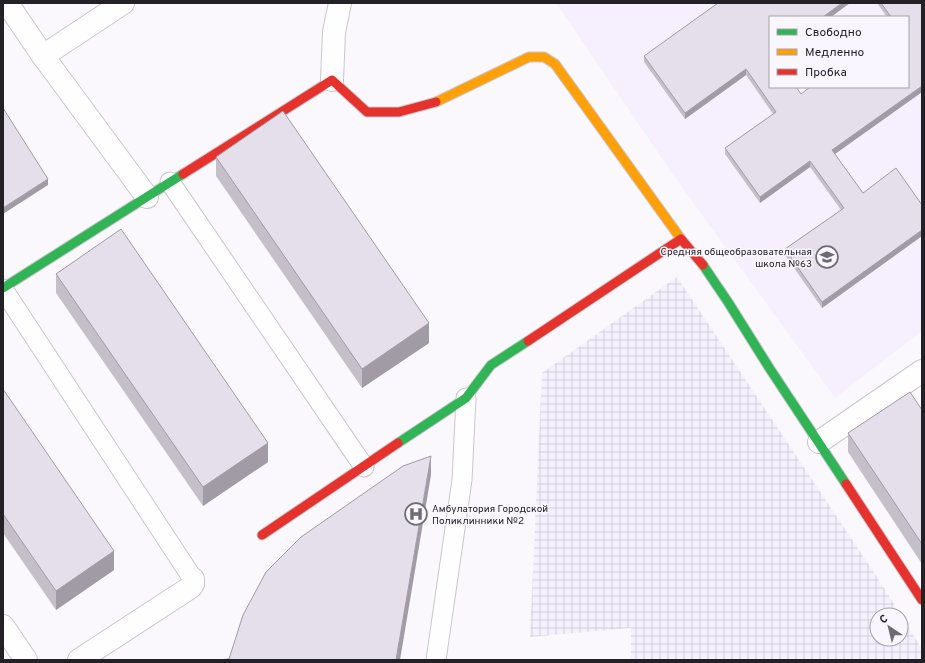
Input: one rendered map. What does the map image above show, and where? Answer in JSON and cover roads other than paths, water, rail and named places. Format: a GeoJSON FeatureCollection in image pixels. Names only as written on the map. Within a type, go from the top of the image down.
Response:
{"type":"FeatureCollection","features":[{"type":"Feature","properties":{"kind":"street"},"geometry":{"type":"LineString","coordinates":[[7,3],[43,56],[147,197]]}},
{"type":"Feature","properties":{"kind":"street"},"geometry":{"type":"LineString","coordinates":[[43,56],[123,3]]}},
{"type":"Feature","properties":{"kind":"street"},"geometry":{"type":"LineString","coordinates":[[340,3],[334,32],[332,80],[367,112],[399,112],[433,103],[529,57],[544,57],[555,64],[681,239],[694,252],[922,600]]}},
{"type":"Feature","properties":{"kind":"street"},"geometry":{"type":"LineString","coordinates":[[3,288],[332,80]]}},
{"type":"Feature","properties":{"kind":"street"},"geometry":{"type":"LineString","coordinates":[[262,535],[466,398],[492,365],[681,239]]}},
{"type":"Feature","properties":{"kind":"street"},"geometry":{"type":"LineString","coordinates":[[819,442],[922,371]]}},
{"type":"Feature","properties":{"kind":"street"},"geometry":{"type":"LineString","coordinates":[[79,660],[191,587],[194,584],[194,579]]}},
{"type":"Feature","properties":{"kind":"street"},"geometry":{"type":"LineString","coordinates":[[3,626],[26,660]]}},
{"type":"Feature","properties":{"kind":"lane"},"geometry":{"type":"LineString","coordinates":[[170,182],[364,467]]}},
{"type":"Feature","properties":{"kind":"lane"},"geometry":{"type":"LineString","coordinates":[[3,288],[194,579]]}},
{"type":"Feature","properties":{"kind":"lane"},"geometry":{"type":"LineString","coordinates":[[436,660],[462,480],[466,398]]}},
{"type":"Feature","properties":{"kind":"place","name":"Средняя общеобразовательная школа №63"},"geometry":{"type":"Point","coordinates":[827,257]}},
{"type":"Feature","properties":{"kind":"place","name":"Амбулатория Городской Поликлинники №2"},"geometry":{"type":"Point","coordinates":[416,514]}}]}
